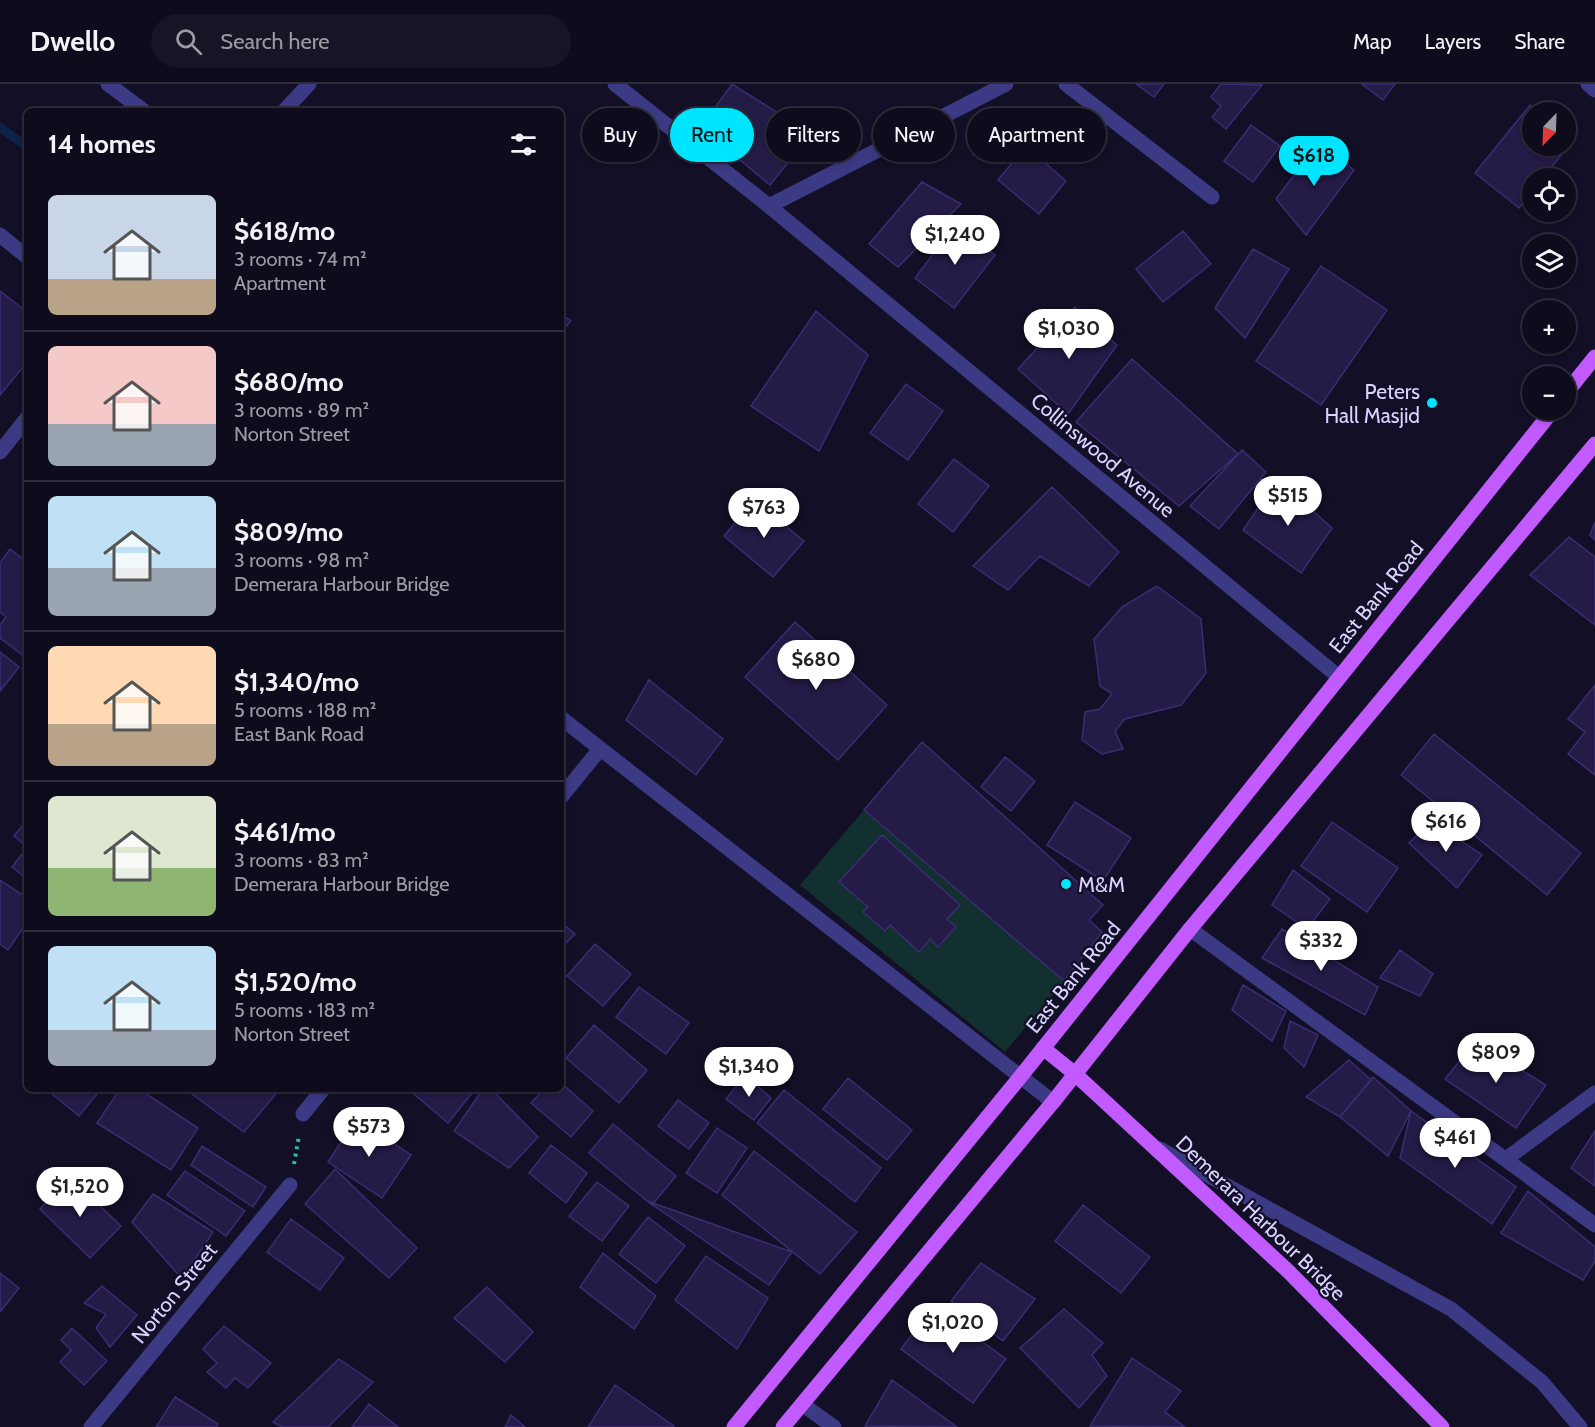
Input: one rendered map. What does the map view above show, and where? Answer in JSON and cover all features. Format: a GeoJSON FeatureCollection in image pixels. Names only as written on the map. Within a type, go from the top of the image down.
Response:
{"type":"FeatureCollection","features":[{"type":"Feature","properties":{"kind":"main road"},"geometry":{"type":"LineString","coordinates":[[1576,381],[1595,357]]}},
{"type":"Feature","properties":{"kind":"main road","name":"East Bank Road"},"geometry":{"type":"LineString","coordinates":[[734,1427],[1021,1076],[1545,420]]}},
{"type":"Feature","properties":{"kind":"main road"},"geometry":{"type":"LineString","coordinates":[[783,1427],[1053,1102],[1190,929],[1595,444]]}},
{"type":"Feature","properties":{"kind":"main road","name":"Demerara Harbour Bridge"},"geometry":{"type":"LineString","coordinates":[[1043,1048],[1074,1073],[1288,1270],[1442,1427]]}},
{"type":"Feature","properties":{"kind":"street"},"geometry":{"type":"LineString","coordinates":[[108,84],[140,108]]}},
{"type":"Feature","properties":{"kind":"street"},"geometry":{"type":"LineString","coordinates":[[287,108],[309,84]]}},
{"type":"Feature","properties":{"kind":"street","name":"Collinswood Avenue"},"geometry":{"type":"LineString","coordinates":[[615,84],[769,206],[1340,677]]}},
{"type":"Feature","properties":{"kind":"street"},"geometry":{"type":"LineString","coordinates":[[769,206],[1006,84]]}},
{"type":"Feature","properties":{"kind":"street"},"geometry":{"type":"LineString","coordinates":[[1066,84],[1212,197]]}},
{"type":"Feature","properties":{"kind":"street"},"geometry":{"type":"LineString","coordinates":[[1588,84],[1595,90]]}},
{"type":"Feature","properties":{"kind":"street"},"geometry":{"type":"LineString","coordinates":[[0,235],[24,255]]}},
{"type":"Feature","properties":{"kind":"street"},"geometry":{"type":"LineString","coordinates":[[0,452],[24,422]]}},
{"type":"Feature","properties":{"kind":"street"},"geometry":{"type":"LineString","coordinates":[[564,720],[1053,1102]]}},
{"type":"Feature","properties":{"kind":"street"},"geometry":{"type":"LineString","coordinates":[[564,793],[600,749]]}},
{"type":"Feature","properties":{"kind":"street"},"geometry":{"type":"LineString","coordinates":[[1190,929],[1595,1226]]}},
{"type":"Feature","properties":{"kind":"street"},"geometry":{"type":"LineString","coordinates":[[303,1114],[321,1092]]}},
{"type":"Feature","properties":{"kind":"street"},"geometry":{"type":"LineString","coordinates":[[1506,1159],[1595,1092]]}},
{"type":"Feature","properties":{"kind":"street"},"geometry":{"type":"LineString","coordinates":[[1152,1145],[1451,1309],[1542,1382],[1580,1427]]}},
{"type":"Feature","properties":{"kind":"street","name":"Norton Street"},"geometry":{"type":"LineString","coordinates":[[91,1427],[290,1185]]}},
{"type":"Feature","properties":{"kind":"street"},"geometry":{"type":"LineString","coordinates":[[802,1404],[834,1427]]}},
{"type":"Feature","properties":{"kind":"path"},"geometry":{"type":"LineString","coordinates":[[290,1185],[303,1114]]}},
{"type":"Feature","properties":{"kind":"green space"},"geometry":{"type":"Polygon","coordinates":[[[864,810],[1064,981],[1005,1052],[800,885],[864,810]],[[840,882],[868,907],[864,913],[885,931],[890,925],[919,951],[930,939],[939,947],[956,927],[840,882]]]}},
{"type":"Feature","properties":{"kind":"building"},"geometry":{"type":"Polygon","coordinates":[[[732,84],[770,108],[766,108],[766,162],[788,162],[770,185],[743,162],[754,162],[754,108],[715,108],[732,84]]]}},
{"type":"Feature","properties":{"kind":"building"},"geometry":{"type":"Polygon","coordinates":[[[1136,84],[1164,84],[1154,97],[1136,84]]]}},
{"type":"Feature","properties":{"kind":"building"},"geometry":{"type":"Polygon","coordinates":[[[1221,84],[1262,85],[1226,129],[1212,117],[1221,106],[1211,97],[1221,84]]]}},
{"type":"Feature","properties":{"kind":"building"},"geometry":{"type":"Polygon","coordinates":[[[1362,84],[1395,84],[1383,100],[1362,84]]]}},
{"type":"Feature","properties":{"kind":"building"},"geometry":{"type":"Polygon","coordinates":[[[1522,115],[1522,156],[1561,156],[1550,168],[1522,168],[1522,204],[1519,208],[1475,173],[1522,115]]]}},
{"type":"Feature","properties":{"kind":"building"},"geometry":{"type":"Polygon","coordinates":[[[1251,125],[1280,146],[1253,182],[1224,161],[1251,125]]]}},
{"type":"Feature","properties":{"kind":"building"},"geometry":{"type":"Polygon","coordinates":[[[1318,143],[1354,170],[1306,235],[1276,199],[1318,143]]]}},
{"type":"Feature","properties":{"kind":"building"},"geometry":{"type":"Polygon","coordinates":[[[1013,162],[1044,162],[1066,181],[1039,214],[998,180],[1013,162]]]}},
{"type":"Feature","properties":{"kind":"building"},"geometry":{"type":"Polygon","coordinates":[[[922,182],[961,204],[898,267],[869,244],[922,182]]]}},
{"type":"Feature","properties":{"kind":"building"},"geometry":{"type":"Polygon","coordinates":[[[955,225],[995,255],[954,308],[915,278],[955,225]]]}},
{"type":"Feature","properties":{"kind":"building"},"geometry":{"type":"Polygon","coordinates":[[[1183,231],[1211,264],[1163,302],[1136,269],[1183,231]]]}},
{"type":"Feature","properties":{"kind":"building"},"geometry":{"type":"Polygon","coordinates":[[[1253,249],[1289,269],[1245,338],[1215,308],[1253,249]]]}},
{"type":"Feature","properties":{"kind":"building"},"geometry":{"type":"Polygon","coordinates":[[[1321,266],[1387,310],[1321,405],[1256,361],[1321,266]]]}},
{"type":"Feature","properties":{"kind":"building"},"geometry":{"type":"Polygon","coordinates":[[[0,291],[24,310],[24,366],[0,395],[0,291]]]}},
{"type":"Feature","properties":{"kind":"building"},"geometry":{"type":"Polygon","coordinates":[[[1075,307],[1117,345],[1068,414],[1018,369],[1075,307]]]}},
{"type":"Feature","properties":{"kind":"building"},"geometry":{"type":"Polygon","coordinates":[[[816,311],[868,355],[819,451],[751,406],[816,311]]]}},
{"type":"Feature","properties":{"kind":"building"},"geometry":{"type":"Polygon","coordinates":[[[564,316],[571,321],[564,329],[564,316]]]}},
{"type":"Feature","properties":{"kind":"building"},"geometry":{"type":"Polygon","coordinates":[[[1132,359],[1238,454],[1179,506],[1076,422],[1132,359]]]}},
{"type":"Feature","properties":{"kind":"building"},"geometry":{"type":"Polygon","coordinates":[[[906,384],[943,411],[908,460],[870,433],[906,384]]]}},
{"type":"Feature","properties":{"kind":"building"},"geometry":{"type":"Polygon","coordinates":[[[1242,450],[1266,472],[1219,529],[1190,506],[1242,450]]]}},
{"type":"Feature","properties":{"kind":"building"},"geometry":{"type":"Polygon","coordinates":[[[954,459],[989,486],[953,532],[918,504],[954,459]]]}},
{"type":"Feature","properties":{"kind":"building"},"geometry":{"type":"Polygon","coordinates":[[[1278,479],[1332,528],[1301,573],[1243,530],[1278,479]]]}},
{"type":"Feature","properties":{"kind":"building"},"geometry":{"type":"Polygon","coordinates":[[[1052,487],[1119,552],[1089,586],[1040,556],[1008,590],[973,566],[1052,487]]]}},
{"type":"Feature","properties":{"kind":"building"},"geometry":{"type":"Polygon","coordinates":[[[754,500],[804,541],[773,577],[724,536],[754,500]]]}},
{"type":"Feature","properties":{"kind":"building"},"geometry":{"type":"Polygon","coordinates":[[[1595,522],[1595,540],[1590,535],[1595,522]]]}},
{"type":"Feature","properties":{"kind":"building"},"geometry":{"type":"Polygon","coordinates":[[[1569,537],[1595,557],[1595,625],[1530,575],[1569,537]]]}},
{"type":"Feature","properties":{"kind":"building"},"geometry":{"type":"Polygon","coordinates":[[[10,549],[24,560],[24,656],[0,638],[0,625],[6,617],[0,612],[0,563],[10,549]]]}},
{"type":"Feature","properties":{"kind":"building"},"geometry":{"type":"Polygon","coordinates":[[[1157,586],[1201,619],[1206,673],[1181,705],[1125,719],[1115,731],[1123,749],[1102,754],[1082,740],[1085,712],[1100,709],[1112,694],[1100,686],[1094,639],[1122,607],[1157,586]]]}},
{"type":"Feature","properties":{"kind":"building"},"geometry":{"type":"Polygon","coordinates":[[[795,622],[887,705],[838,760],[745,677],[795,622]]]}},
{"type":"Feature","properties":{"kind":"building"},"geometry":{"type":"Polygon","coordinates":[[[0,652],[19,667],[0,691],[0,652]]]}},
{"type":"Feature","properties":{"kind":"building"},"geometry":{"type":"Polygon","coordinates":[[[649,680],[723,739],[696,775],[626,720],[649,680]]]}},
{"type":"Feature","properties":{"kind":"building"},"geometry":{"type":"Polygon","coordinates":[[[1595,685],[1595,775],[1568,754],[1585,732],[1568,719],[1595,685]]]}},
{"type":"Feature","properties":{"kind":"building"},"geometry":{"type":"Polygon","coordinates":[[[1434,734],[1581,853],[1547,895],[1401,775],[1434,734]]]}},
{"type":"Feature","properties":{"kind":"building"},"geometry":{"type":"Polygon","coordinates":[[[922,742],[1103,905],[1089,920],[1102,932],[1064,981],[864,810],[922,742]]]}},
{"type":"Feature","properties":{"kind":"building"},"geometry":{"type":"Polygon","coordinates":[[[1005,757],[1035,781],[1011,811],[981,787],[1005,757]]]}},
{"type":"Feature","properties":{"kind":"building"},"geometry":{"type":"Polygon","coordinates":[[[1075,802],[1131,838],[1103,881],[1047,845],[1075,802]]]}},
{"type":"Feature","properties":{"kind":"building"},"geometry":{"type":"Polygon","coordinates":[[[1432,821],[1482,855],[1457,888],[1409,843],[1432,821]]]}},
{"type":"Feature","properties":{"kind":"building"},"geometry":{"type":"Polygon","coordinates":[[[1332,822],[1398,868],[1367,912],[1301,866],[1332,822]]]}},
{"type":"Feature","properties":{"kind":"building"},"geometry":{"type":"Polygon","coordinates":[[[24,824],[24,844],[14,836],[24,824]]]}},
{"type":"Feature","properties":{"kind":"building"},"geometry":{"type":"Polygon","coordinates":[[[882,835],[960,905],[947,919],[956,927],[938,947],[930,939],[919,952],[890,925],[885,931],[863,912],[868,907],[839,882],[882,835]]]}},
{"type":"Feature","properties":{"kind":"building"},"geometry":{"type":"Polygon","coordinates":[[[24,852],[24,877],[12,867],[24,852]]]}},
{"type":"Feature","properties":{"kind":"building"},"geometry":{"type":"Polygon","coordinates":[[[1293,870],[1330,899],[1307,929],[1272,905],[1293,870]]]}},
{"type":"Feature","properties":{"kind":"building"},"geometry":{"type":"Polygon","coordinates":[[[0,880],[24,896],[24,926],[8,950],[0,944],[0,880]]]}},
{"type":"Feature","properties":{"kind":"building"},"geometry":{"type":"Polygon","coordinates":[[[564,925],[575,934],[564,945],[564,925]]]}},
{"type":"Feature","properties":{"kind":"building"},"geometry":{"type":"Polygon","coordinates":[[[1282,929],[1378,987],[1365,1015],[1262,958],[1282,929]]]}},
{"type":"Feature","properties":{"kind":"building"},"geometry":{"type":"Polygon","coordinates":[[[595,944],[631,974],[603,1006],[567,976],[595,944]]]}},
{"type":"Feature","properties":{"kind":"building"},"geometry":{"type":"Polygon","coordinates":[[[1400,950],[1433,974],[1420,996],[1380,978],[1400,950]]]}},
{"type":"Feature","properties":{"kind":"building"},"geometry":{"type":"Polygon","coordinates":[[[1243,985],[1286,1011],[1272,1041],[1232,1010],[1243,985]]]}},
{"type":"Feature","properties":{"kind":"building"},"geometry":{"type":"Polygon","coordinates":[[[639,987],[689,1023],[666,1054],[616,1017],[639,987]]]}},
{"type":"Feature","properties":{"kind":"building"},"geometry":{"type":"Polygon","coordinates":[[[1290,1021],[1318,1035],[1304,1067],[1284,1048],[1290,1021]]]}},
{"type":"Feature","properties":{"kind":"building"},"geometry":{"type":"Polygon","coordinates":[[[594,1025],[647,1070],[619,1103],[566,1058],[594,1025]]]}},
{"type":"Feature","properties":{"kind":"building"},"geometry":{"type":"Polygon","coordinates":[[[1475,1042],[1546,1085],[1516,1128],[1445,1079],[1475,1042]]]}},
{"type":"Feature","properties":{"kind":"building"},"geometry":{"type":"Polygon","coordinates":[[[1349,1060],[1371,1080],[1340,1117],[1306,1097],[1349,1060]]]}},
{"type":"Feature","properties":{"kind":"building"},"geometry":{"type":"Polygon","coordinates":[[[745,1075],[771,1098],[754,1120],[726,1099],[745,1075]]]}},
{"type":"Feature","properties":{"kind":"building"},"geometry":{"type":"Polygon","coordinates":[[[1373,1077],[1411,1111],[1388,1156],[1340,1117],[1373,1077]]]}},
{"type":"Feature","properties":{"kind":"building"},"geometry":{"type":"Polygon","coordinates":[[[848,1078],[912,1130],[887,1160],[823,1109],[848,1078]]]}},
{"type":"Feature","properties":{"kind":"building"},"geometry":{"type":"Polygon","coordinates":[[[564,1086],[593,1111],[571,1137],[531,1103],[541,1092],[564,1092],[564,1086]]]}},
{"type":"Feature","properties":{"kind":"building"},"geometry":{"type":"Polygon","coordinates":[[[784,1090],[881,1168],[855,1202],[757,1123],[784,1090]]]}},
{"type":"Feature","properties":{"kind":"building"},"geometry":{"type":"Polygon","coordinates":[[[50,1092],[99,1092],[79,1116],[50,1092]]]}},
{"type":"Feature","properties":{"kind":"building"},"geometry":{"type":"Polygon","coordinates":[[[118,1092],[144,1092],[198,1128],[171,1170],[97,1123],[118,1092]]]}},
{"type":"Feature","properties":{"kind":"building"},"geometry":{"type":"Polygon","coordinates":[[[189,1092],[277,1092],[244,1132],[189,1092]]]}},
{"type":"Feature","properties":{"kind":"building"},"geometry":{"type":"Polygon","coordinates":[[[412,1092],[472,1093],[448,1123],[412,1092]]]}},
{"type":"Feature","properties":{"kind":"building"},"geometry":{"type":"Polygon","coordinates":[[[481,1092],[494,1092],[538,1137],[509,1168],[454,1131],[481,1092]]]}},
{"type":"Feature","properties":{"kind":"building"},"geometry":{"type":"Polygon","coordinates":[[[678,1100],[709,1123],[689,1149],[658,1126],[678,1100]]]}},
{"type":"Feature","properties":{"kind":"building"},"geometry":{"type":"Polygon","coordinates":[[[1411,1111],[1516,1187],[1492,1224],[1400,1158],[1411,1111]]]}},
{"type":"Feature","properties":{"kind":"building"},"geometry":{"type":"Polygon","coordinates":[[[356,1118],[411,1155],[382,1198],[328,1162],[356,1118]]]}},
{"type":"Feature","properties":{"kind":"building"},"geometry":{"type":"Polygon","coordinates":[[[613,1124],[676,1176],[652,1205],[589,1153],[613,1124]]]}},
{"type":"Feature","properties":{"kind":"building"},"geometry":{"type":"Polygon","coordinates":[[[717,1128],[747,1148],[717,1193],[686,1173],[717,1128]]]}},
{"type":"Feature","properties":{"kind":"building"},"geometry":{"type":"Polygon","coordinates":[[[1595,1131],[1595,1186],[1571,1168],[1595,1131]]]}},
{"type":"Feature","properties":{"kind":"building"},"geometry":{"type":"Polygon","coordinates":[[[551,1145],[587,1173],[566,1203],[529,1173],[551,1145]]]}},
{"type":"Feature","properties":{"kind":"building"},"geometry":{"type":"Polygon","coordinates":[[[202,1146],[266,1187],[253,1207],[191,1165],[202,1146]]]}},
{"type":"Feature","properties":{"kind":"building"},"geometry":{"type":"Polygon","coordinates":[[[754,1151],[857,1232],[820,1274],[722,1195],[754,1151]]]}},
{"type":"Feature","properties":{"kind":"building"},"geometry":{"type":"Polygon","coordinates":[[[335,1169],[417,1248],[389,1278],[305,1204],[335,1169]]]}},
{"type":"Feature","properties":{"kind":"building"},"geometry":{"type":"Polygon","coordinates":[[[185,1171],[245,1211],[226,1236],[167,1195],[185,1171]]]}},
{"type":"Feature","properties":{"kind":"building"},"geometry":{"type":"Polygon","coordinates":[[[70,1177],[121,1226],[90,1258],[40,1209],[70,1177]]]}},
{"type":"Feature","properties":{"kind":"building"},"geometry":{"type":"Polygon","coordinates":[[[597,1182],[629,1206],[602,1241],[569,1216],[597,1182]]]}},
{"type":"Feature","properties":{"kind":"building"},"geometry":{"type":"Polygon","coordinates":[[[1528,1191],[1595,1247],[1595,1261],[1583,1280],[1501,1233],[1528,1191]]]}},
{"type":"Feature","properties":{"kind":"building"},"geometry":{"type":"Polygon","coordinates":[[[153,1194],[213,1232],[182,1279],[132,1222],[153,1194]]]}},
{"type":"Feature","properties":{"kind":"building"},"geometry":{"type":"Polygon","coordinates":[[[647,1201],[792,1252],[769,1285],[647,1201]]]}},
{"type":"Feature","properties":{"kind":"building"},"geometry":{"type":"Polygon","coordinates":[[[1083,1205],[1150,1257],[1121,1293],[1055,1241],[1083,1205]]]}},
{"type":"Feature","properties":{"kind":"building"},"geometry":{"type":"Polygon","coordinates":[[[648,1217],[685,1246],[656,1283],[619,1254],[648,1217]]]}},
{"type":"Feature","properties":{"kind":"building"},"geometry":{"type":"Polygon","coordinates":[[[291,1219],[344,1258],[320,1290],[267,1252],[291,1219]]]}},
{"type":"Feature","properties":{"kind":"building"},"geometry":{"type":"Polygon","coordinates":[[[603,1253],[656,1296],[634,1329],[580,1287],[603,1253]]]}},
{"type":"Feature","properties":{"kind":"building"},"geometry":{"type":"Polygon","coordinates":[[[706,1256],[768,1298],[737,1349],[675,1300],[706,1256]]]}},
{"type":"Feature","properties":{"kind":"building"},"geometry":{"type":"Polygon","coordinates":[[[981,1263],[1035,1299],[1003,1341],[951,1301],[981,1263]]]}},
{"type":"Feature","properties":{"kind":"building"},"geometry":{"type":"Polygon","coordinates":[[[0,1273],[19,1288],[0,1312],[0,1273]]]}},
{"type":"Feature","properties":{"kind":"building"},"geometry":{"type":"Polygon","coordinates":[[[102,1286],[137,1315],[110,1347],[96,1328],[106,1314],[84,1303],[102,1286]]]}},
{"type":"Feature","properties":{"kind":"building"},"geometry":{"type":"Polygon","coordinates":[[[487,1287],[533,1332],[505,1362],[454,1318],[487,1287]]]}},
{"type":"Feature","properties":{"kind":"building"},"geometry":{"type":"Polygon","coordinates":[[[933,1306],[1006,1359],[973,1403],[901,1349],[933,1306]]]}},
{"type":"Feature","properties":{"kind":"building"},"geometry":{"type":"Polygon","coordinates":[[[1064,1309],[1103,1343],[1092,1355],[1107,1376],[1079,1408],[1020,1348],[1064,1309]]]}},
{"type":"Feature","properties":{"kind":"building"},"geometry":{"type":"Polygon","coordinates":[[[224,1326],[271,1363],[248,1388],[235,1378],[226,1388],[207,1372],[217,1363],[203,1349],[224,1326]]]}},
{"type":"Feature","properties":{"kind":"building"},"geometry":{"type":"Polygon","coordinates":[[[72,1328],[107,1361],[84,1385],[60,1362],[71,1350],[61,1340],[72,1328]]]}},
{"type":"Feature","properties":{"kind":"building"},"geometry":{"type":"Polygon","coordinates":[[[1132,1358],[1181,1391],[1165,1412],[1185,1427],[1090,1426],[1132,1358]]]}},
{"type":"Feature","properties":{"kind":"building"},"geometry":{"type":"Polygon","coordinates":[[[339,1359],[373,1382],[328,1427],[282,1427],[273,1422],[339,1359]]]}},
{"type":"Feature","properties":{"kind":"building"},"geometry":{"type":"Polygon","coordinates":[[[892,1380],[957,1427],[865,1426],[892,1380]]]}},
{"type":"Feature","properties":{"kind":"building"},"geometry":{"type":"Polygon","coordinates":[[[615,1385],[674,1426],[674,1427],[588,1427],[615,1385]]]}},
{"type":"Feature","properties":{"kind":"building"},"geometry":{"type":"Polygon","coordinates":[[[175,1397],[218,1424],[216,1427],[156,1427],[175,1397]]]}},
{"type":"Feature","properties":{"kind":"building"},"geometry":{"type":"Polygon","coordinates":[[[369,1404],[398,1427],[352,1427],[369,1404]]]}},
{"type":"Feature","properties":{"kind":"building"},"geometry":{"type":"Polygon","coordinates":[[[511,1415],[525,1427],[505,1427],[511,1415]]]}},
{"type":"Feature","properties":{"kind":"waterway"},"geometry":{"type":"LineString","coordinates":[[0,127],[24,145]]}},
{"type":"Feature","properties":{"kind":"place","name":"Peters Hall Masjid"},"geometry":{"type":"Point","coordinates":[1432,403]}},
{"type":"Feature","properties":{"kind":"place","name":"M&M"},"geometry":{"type":"Point","coordinates":[1066,884]}}]}
